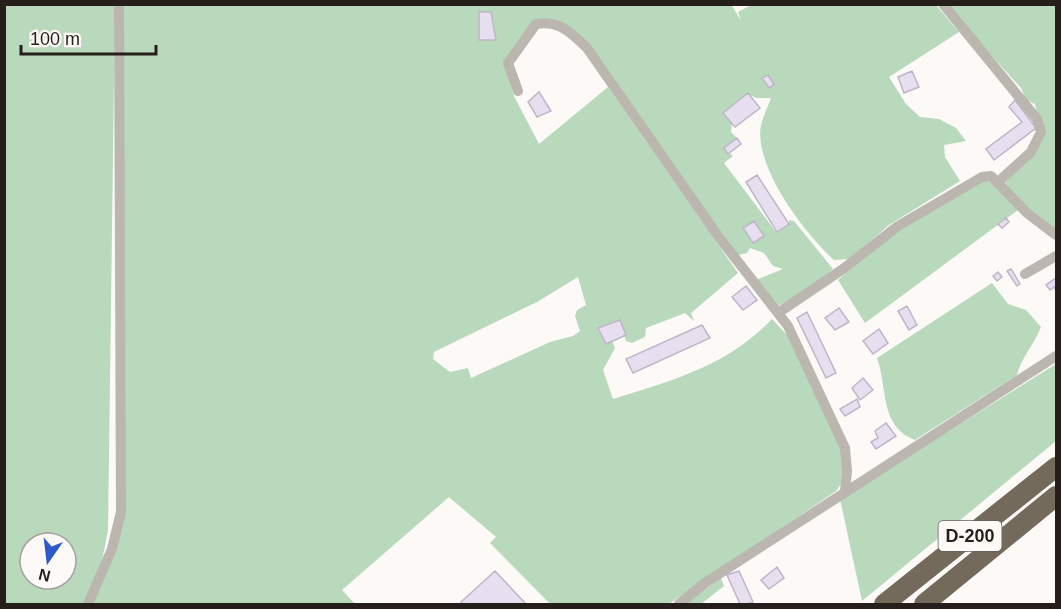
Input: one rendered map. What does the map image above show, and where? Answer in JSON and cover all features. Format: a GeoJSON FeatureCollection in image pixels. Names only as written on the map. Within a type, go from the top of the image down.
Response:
{"type":"FeatureCollection","features":[{"type":"Feature","properties":{"kind":"highway","name":"D-200"},"geometry":{"type":"LineString","coordinates":[[884,604],[1056,467]]}},
{"type":"Feature","properties":{"kind":"highway"},"geometry":{"type":"LineString","coordinates":[[924,604],[1056,496]]}},
{"type":"Feature","properties":{"kind":"street"},"geometry":{"type":"LineString","coordinates":[[88,604],[112,549],[121,512],[119,4]]}},
{"type":"Feature","properties":{"kind":"street"},"geometry":{"type":"LineString","coordinates":[[943,4],[1037,119],[1039,125],[1041,132],[1031,152],[997,183]]}},
{"type":"Feature","properties":{"kind":"street"},"geometry":{"type":"LineString","coordinates":[[518,91],[508,63],[536,24],[557,24],[566,28],[587,48],[662,159],[797,342],[845,448],[847,471],[845,491]]}},
{"type":"Feature","properties":{"kind":"street"},"geometry":{"type":"LineString","coordinates":[[777,313],[843,269],[898,226],[970,182],[991,176],[1027,213],[1056,235]]}},
{"type":"Feature","properties":{"kind":"street"},"geometry":{"type":"LineString","coordinates":[[1025,274],[1056,256]]}},
{"type":"Feature","properties":{"kind":"street"},"geometry":{"type":"LineString","coordinates":[[679,604],[705,583],[845,491],[1056,357]]}},
{"type":"Feature","properties":{"kind":"green space"},"geometry":{"type":"Polygon","coordinates":[[[731,4],[741,21],[738,12],[751,5],[935,4],[959,32],[889,77],[906,104],[920,117],[939,119],[956,128],[966,141],[944,145],[945,157],[960,181],[889,225],[850,259],[834,260],[822,248],[796,217],[773,179],[761,142],[761,125],[771,98],[756,98],[748,94],[724,113],[732,124],[731,132],[737,138],[724,148],[733,156],[724,163],[776,232],[789,224],[789,220],[794,221],[833,269],[813,286],[775,306],[756,280],[783,269],[773,266],[764,253],[750,248],[747,253],[738,255],[721,238],[590,46],[577,34],[557,21],[549,19],[532,22],[507,72],[514,96],[539,144],[608,87],[738,273],[691,313],[694,321],[685,313],[646,328],[645,337],[632,343],[626,341],[620,321],[598,328],[606,344],[612,341],[615,348],[603,370],[613,399],[678,378],[718,360],[737,349],[772,319],[788,336],[843,452],[841,484],[836,491],[669,604],[550,604],[490,543],[496,537],[449,497],[342,590],[355,604],[91,604],[122,522],[122,5],[731,4]],[[754,221],[743,228],[753,243],[764,236],[754,221]],[[578,277],[537,302],[434,352],[433,359],[450,372],[468,368],[471,378],[550,342],[573,336],[580,331],[575,316],[577,310],[586,305],[578,277]]]}},
{"type":"Feature","properties":{"kind":"green space"},"geometry":{"type":"Polygon","coordinates":[[[4,5],[115,5],[108,530],[101,566],[84,604],[5,604],[4,5]]]}},
{"type":"Feature","properties":{"kind":"green space"},"geometry":{"type":"Polygon","coordinates":[[[946,5],[1056,5],[1056,231],[1019,200],[1005,183],[1042,137],[1035,104],[1026,100],[1021,88],[946,5]]]}},
{"type":"Feature","properties":{"kind":"green space"},"geometry":{"type":"Polygon","coordinates":[[[980,180],[992,182],[1018,210],[865,323],[838,280],[889,236],[980,180]]]}},
{"type":"Feature","properties":{"kind":"green space"},"geometry":{"type":"Polygon","coordinates":[[[992,283],[1008,304],[1026,310],[1041,327],[1017,375],[915,440],[903,434],[895,426],[890,416],[877,358],[992,283]]]}},
{"type":"Feature","properties":{"kind":"green space"},"geometry":{"type":"Polygon","coordinates":[[[1056,364],[1056,441],[862,601],[840,499],[1056,364]]]}},
{"type":"Feature","properties":{"kind":"green space"},"geometry":{"type":"Polygon","coordinates":[[[721,578],[724,586],[701,604],[685,604],[721,578]]]}},
{"type":"Feature","properties":{"kind":"building"},"geometry":{"type":"Polygon","coordinates":[[[479,12],[491,12],[496,40],[479,40],[479,12]]]}},
{"type":"Feature","properties":{"kind":"building"},"geometry":{"type":"Polygon","coordinates":[[[912,71],[919,87],[904,93],[898,77],[912,71]]]}},
{"type":"Feature","properties":{"kind":"building"},"geometry":{"type":"Polygon","coordinates":[[[768,75],[774,84],[769,88],[762,78],[768,75]]]}},
{"type":"Feature","properties":{"kind":"building"},"geometry":{"type":"Polygon","coordinates":[[[539,92],[551,111],[537,117],[528,102],[539,92]]]}},
{"type":"Feature","properties":{"kind":"building"},"geometry":{"type":"Polygon","coordinates":[[[748,93],[760,108],[735,127],[723,113],[748,93]]]}},
{"type":"Feature","properties":{"kind":"building"},"geometry":{"type":"Polygon","coordinates":[[[1015,100],[1036,128],[994,160],[986,149],[1022,122],[1009,107],[1015,100]]]}},
{"type":"Feature","properties":{"kind":"building"},"geometry":{"type":"Polygon","coordinates":[[[737,138],[741,144],[728,154],[724,148],[737,138]]]}},
{"type":"Feature","properties":{"kind":"building"},"geometry":{"type":"Polygon","coordinates":[[[757,175],[789,224],[777,232],[746,182],[757,175]]]}},
{"type":"Feature","properties":{"kind":"building"},"geometry":{"type":"Polygon","coordinates":[[[1006,218],[1009,222],[1002,228],[998,224],[1006,218]]]}},
{"type":"Feature","properties":{"kind":"building"},"geometry":{"type":"Polygon","coordinates":[[[754,221],[764,236],[753,243],[743,228],[754,221]]]}},
{"type":"Feature","properties":{"kind":"building"},"geometry":{"type":"Polygon","coordinates":[[[1011,269],[1020,284],[1017,286],[1007,271],[1011,269]]]}},
{"type":"Feature","properties":{"kind":"building"},"geometry":{"type":"Polygon","coordinates":[[[998,272],[1002,277],[997,281],[993,276],[998,272]]]}},
{"type":"Feature","properties":{"kind":"building"},"geometry":{"type":"Polygon","coordinates":[[[1056,278],[1056,291],[1054,287],[1050,290],[1046,285],[1056,278]]]}},
{"type":"Feature","properties":{"kind":"building"},"geometry":{"type":"Polygon","coordinates":[[[746,286],[757,300],[743,310],[732,297],[746,286]]]}},
{"type":"Feature","properties":{"kind":"building"},"geometry":{"type":"Polygon","coordinates":[[[907,306],[917,325],[909,330],[898,311],[907,306]]]}},
{"type":"Feature","properties":{"kind":"building"},"geometry":{"type":"Polygon","coordinates":[[[839,308],[849,322],[835,330],[825,318],[839,308]]]}},
{"type":"Feature","properties":{"kind":"building"},"geometry":{"type":"Polygon","coordinates":[[[807,312],[836,373],[826,378],[797,318],[807,312]]]}},
{"type":"Feature","properties":{"kind":"building"},"geometry":{"type":"Polygon","coordinates":[[[620,320],[626,335],[606,344],[598,328],[620,320]]]}},
{"type":"Feature","properties":{"kind":"building"},"geometry":{"type":"Polygon","coordinates":[[[702,325],[710,338],[633,373],[626,359],[702,325]]]}},
{"type":"Feature","properties":{"kind":"building"},"geometry":{"type":"Polygon","coordinates":[[[879,329],[888,343],[873,354],[863,341],[879,329]]]}},
{"type":"Feature","properties":{"kind":"building"},"geometry":{"type":"Polygon","coordinates":[[[863,378],[873,390],[860,400],[852,388],[863,378]]]}},
{"type":"Feature","properties":{"kind":"building"},"geometry":{"type":"Polygon","coordinates":[[[857,399],[860,407],[845,416],[840,409],[857,399]]]}},
{"type":"Feature","properties":{"kind":"building"},"geometry":{"type":"Polygon","coordinates":[[[886,423],[896,436],[876,449],[871,442],[878,438],[875,431],[886,423]]]}},
{"type":"Feature","properties":{"kind":"building"},"geometry":{"type":"Polygon","coordinates":[[[777,567],[784,578],[769,589],[761,580],[777,567]]]}},
{"type":"Feature","properties":{"kind":"building"},"geometry":{"type":"Polygon","coordinates":[[[495,571],[526,604],[463,604],[461,602],[495,571]]]}},
{"type":"Feature","properties":{"kind":"building"},"geometry":{"type":"Polygon","coordinates":[[[739,571],[753,602],[740,604],[727,575],[739,571]]]}}]}
